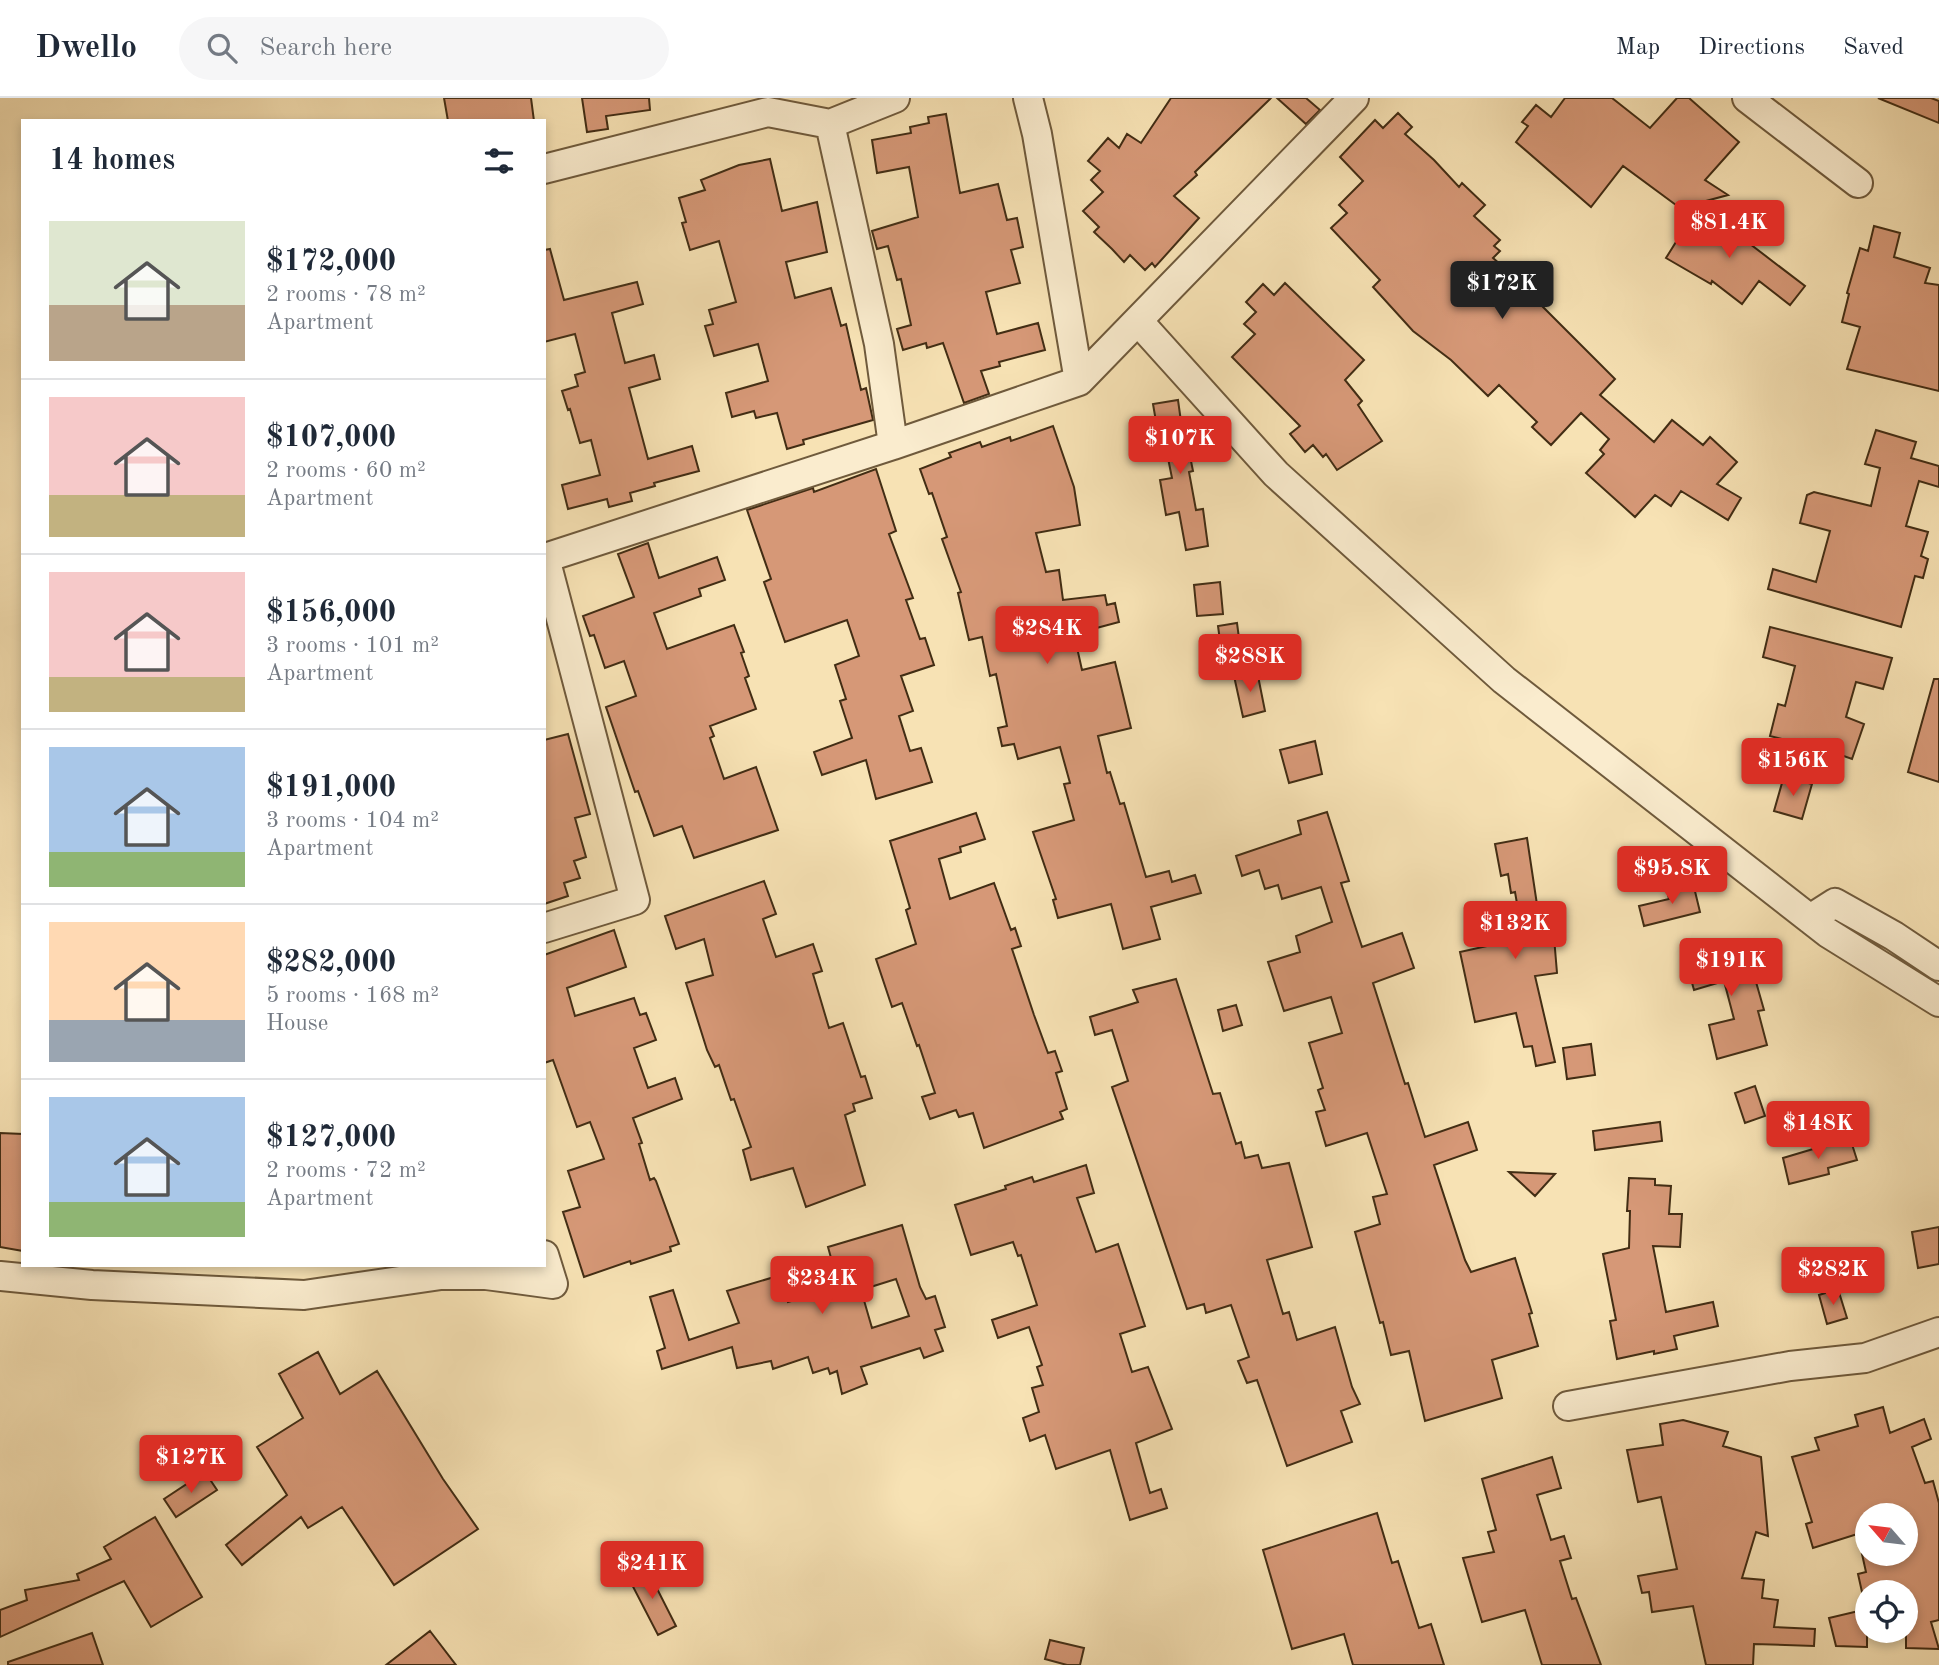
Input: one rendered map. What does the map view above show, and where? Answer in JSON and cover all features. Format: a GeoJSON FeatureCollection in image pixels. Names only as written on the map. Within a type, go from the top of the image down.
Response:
{"type":"FeatureCollection","features":[{"type":"Feature","properties":{"kind":"street"},"geometry":{"type":"LineString","coordinates":[[546,168],[764,105],[830,124],[895,98]]}},
{"type":"Feature","properties":{"kind":"street"},"geometry":{"type":"LineString","coordinates":[[1028,98],[1037,134],[1079,381]]}},
{"type":"Feature","properties":{"kind":"street"},"geometry":{"type":"LineString","coordinates":[[546,558],[893,445],[1079,381],[1354,98]]}},
{"type":"Feature","properties":{"kind":"street"},"geometry":{"type":"LineString","coordinates":[[1747,98],[1858,183]]}},
{"type":"Feature","properties":{"kind":"street"},"geometry":{"type":"LineString","coordinates":[[830,124],[879,344],[893,445]]}},
{"type":"Feature","properties":{"kind":"street"},"geometry":{"type":"LineString","coordinates":[[1138,321],[1276,474],[1504,680],[1828,933],[1939,1002]]}},
{"type":"Feature","properties":{"kind":"street"},"geometry":{"type":"LineString","coordinates":[[546,562],[635,900],[546,927]]}},
{"type":"Feature","properties":{"kind":"street"},"geometry":{"type":"LineString","coordinates":[[1810,919],[1835,903],[1894,936],[1939,966]]}},
{"type":"Feature","properties":{"kind":"street"},"geometry":{"type":"LineString","coordinates":[[0,1276],[92,1285],[304,1295],[440,1275],[486,1275],[553,1284],[546,1261]]}},
{"type":"Feature","properties":{"kind":"street"},"geometry":{"type":"LineString","coordinates":[[1567,1406],[1790,1366],[1865,1358],[1939,1332]]}},
{"type":"Feature","properties":{"kind":"building"},"geometry":{"type":"Polygon","coordinates":[[[444,98],[531,98],[534,119],[448,119],[444,98]]]}},
{"type":"Feature","properties":{"kind":"building"},"geometry":{"type":"Polygon","coordinates":[[[582,98],[649,98],[650,110],[606,116],[608,129],[587,132],[582,98]]]}},
{"type":"Feature","properties":{"kind":"building"},"geometry":{"type":"Polygon","coordinates":[[[1171,98],[1271,98],[1174,196],[1199,218],[1155,267],[1152,263],[1145,270],[1130,255],[1124,262],[1094,232],[1099,227],[1083,211],[1103,192],[1091,180],[1100,171],[1088,161],[1108,138],[1119,148],[1127,134],[1141,143],[1171,98]]]}},
{"type":"Feature","properties":{"kind":"building"},"geometry":{"type":"Polygon","coordinates":[[[1277,98],[1306,98],[1320,110],[1306,124],[1277,98]]]}},
{"type":"Feature","properties":{"kind":"building"},"geometry":{"type":"Polygon","coordinates":[[[1565,98],[1612,98],[1650,128],[1677,98],[1689,98],[1739,142],[1705,180],[1728,195],[1680,208],[1623,166],[1591,207],[1516,142],[1528,126],[1522,122],[1536,105],[1551,117],[1565,98]]]}},
{"type":"Feature","properties":{"kind":"building"},"geometry":{"type":"Polygon","coordinates":[[[1878,98],[1931,98],[1939,101],[1939,123],[1878,98]]]}},
{"type":"Feature","properties":{"kind":"building"},"geometry":{"type":"Polygon","coordinates":[[[1398,113],[1412,127],[1405,134],[1459,187],[1462,183],[1485,205],[1474,216],[1500,240],[1494,246],[1500,251],[1493,258],[1500,264],[1493,271],[1523,297],[1528,292],[1615,379],[1600,395],[1654,442],[1672,420],[1703,445],[1710,437],[1737,462],[1717,484],[1741,498],[1728,520],[1681,491],[1671,506],[1655,495],[1635,517],[1586,473],[1604,454],[1600,450],[1609,439],[1581,413],[1551,445],[1532,427],[1537,422],[1499,385],[1488,396],[1451,360],[1413,331],[1373,287],[1380,280],[1331,228],[1347,213],[1339,205],[1363,181],[1340,157],[1375,120],[1383,128],[1398,113]]]}},
{"type":"Feature","properties":{"kind":"building"},"geometry":{"type":"Polygon","coordinates":[[[946,114],[960,193],[998,184],[1007,220],[1017,218],[1023,247],[1011,250],[1020,283],[986,292],[997,334],[1038,323],[1045,350],[999,362],[1000,366],[981,371],[989,394],[964,403],[943,343],[927,348],[926,343],[903,350],[897,329],[911,325],[901,279],[897,280],[888,246],[877,249],[872,231],[918,217],[909,167],[877,173],[872,140],[911,133],[910,127],[929,123],[928,117],[946,114]]]}},
{"type":"Feature","properties":{"kind":"building"},"geometry":{"type":"Polygon","coordinates":[[[770,159],[782,211],[817,202],[827,252],[786,262],[795,298],[831,288],[841,326],[846,324],[861,390],[866,388],[873,420],[803,440],[804,444],[787,449],[777,413],[756,418],[754,411],[732,417],[726,393],[768,381],[758,344],[714,356],[705,326],[713,324],[709,310],[736,302],[719,241],[690,250],[682,223],[686,222],[679,198],[705,190],[701,180],[739,165],[770,159]]]}},
{"type":"Feature","properties":{"kind":"building"},"geometry":{"type":"Polygon","coordinates":[[[1699,205],[1805,286],[1790,305],[1759,281],[1742,304],[1712,281],[1711,284],[1666,258],[1699,205]]]}},
{"type":"Feature","properties":{"kind":"building"},"geometry":{"type":"Polygon","coordinates":[[[1874,226],[1900,233],[1894,257],[1930,268],[1925,283],[1939,285],[1939,391],[1847,369],[1860,327],[1842,322],[1849,294],[1847,293],[1860,248],[1868,251],[1874,226]]]}},
{"type":"Feature","properties":{"kind":"building"},"geometry":{"type":"Polygon","coordinates":[[[550,249],[564,300],[637,282],[643,304],[612,313],[625,363],[654,355],[660,379],[629,388],[648,459],[692,446],[699,471],[654,483],[655,486],[630,493],[632,501],[609,507],[607,499],[568,509],[562,485],[600,475],[591,440],[580,443],[562,391],[578,386],[575,375],[585,372],[575,334],[546,341],[546,250],[550,249]]]}},
{"type":"Feature","properties":{"kind":"building"},"geometry":{"type":"Polygon","coordinates":[[[1285,283],[1364,360],[1345,380],[1362,401],[1358,405],[1382,441],[1337,470],[1326,454],[1323,457],[1313,445],[1305,452],[1290,434],[1300,426],[1232,357],[1255,334],[1244,324],[1256,312],[1246,302],[1263,284],[1274,295],[1285,283]]]}},
{"type":"Feature","properties":{"kind":"building"},"geometry":{"type":"Polygon","coordinates":[[[1178,400],[1183,436],[1186,436],[1193,471],[1189,472],[1196,510],[1203,509],[1208,546],[1186,550],[1179,512],[1166,515],[1160,480],[1172,478],[1164,438],[1159,439],[1153,404],[1178,400]]]}},
{"type":"Feature","properties":{"kind":"building"},"geometry":{"type":"Polygon","coordinates":[[[1053,426],[1074,487],[1080,525],[1036,533],[1046,572],[1059,570],[1063,600],[1105,595],[1107,605],[1115,603],[1119,622],[1074,634],[1082,670],[1115,662],[1131,728],[1098,736],[1107,773],[1110,772],[1120,804],[1124,803],[1146,877],[1169,871],[1172,882],[1195,875],[1201,893],[1151,907],[1160,939],[1123,949],[1111,904],[1058,918],[1053,900],[1056,899],[1033,832],[1074,820],[1064,784],[1070,783],[1060,747],[1018,759],[1014,744],[1002,746],[998,728],[1007,726],[996,674],[990,676],[982,637],[969,640],[958,593],[961,592],[942,539],[947,537],[932,493],[929,494],[920,469],[951,457],[949,453],[980,442],[982,447],[1010,437],[1011,441],[1053,426]]]}},
{"type":"Feature","properties":{"kind":"building"},"geometry":{"type":"Polygon","coordinates":[[[1876,430],[1916,442],[1911,458],[1939,466],[1939,487],[1919,481],[1906,526],[1928,532],[1921,556],[1928,559],[1923,578],[1915,576],[1901,627],[1768,589],[1773,569],[1816,582],[1830,531],[1800,523],[1807,495],[1814,492],[1871,506],[1880,468],[1865,464],[1876,430]]]}},
{"type":"Feature","properties":{"kind":"building"},"geometry":{"type":"Polygon","coordinates":[[[876,469],[896,531],[889,534],[913,598],[906,600],[920,639],[925,638],[934,665],[901,676],[913,711],[899,716],[910,751],[921,748],[932,782],[876,799],[866,760],[822,775],[814,752],[852,738],[840,701],[846,699],[835,665],[859,656],[847,620],[785,642],[764,582],[771,579],[747,510],[813,488],[814,492],[876,469]]]}},
{"type":"Feature","properties":{"kind":"building"},"geometry":{"type":"Polygon","coordinates":[[[648,543],[659,578],[717,557],[725,580],[699,589],[701,596],[654,613],[667,649],[734,625],[744,652],[741,653],[749,676],[745,678],[756,709],[710,726],[714,736],[710,738],[724,779],[756,767],[778,830],[694,858],[682,826],[654,836],[638,791],[635,792],[606,707],[636,696],[624,661],[605,668],[594,635],[590,636],[583,616],[634,597],[618,554],[648,543]]]}},
{"type":"Feature","properties":{"kind":"building"},"geometry":{"type":"Polygon","coordinates":[[[1220,582],[1223,614],[1197,616],[1194,585],[1220,582]]]}},
{"type":"Feature","properties":{"kind":"building"},"geometry":{"type":"Polygon","coordinates":[[[1237,623],[1240,646],[1221,648],[1218,626],[1237,623]]]}},
{"type":"Feature","properties":{"kind":"building"},"geometry":{"type":"Polygon","coordinates":[[[1770,627],[1892,658],[1883,689],[1856,682],[1846,717],[1864,724],[1852,759],[1810,744],[1770,736],[1778,704],[1785,706],[1795,666],[1763,657],[1770,627]]]}},
{"type":"Feature","properties":{"kind":"building"},"geometry":{"type":"Polygon","coordinates":[[[1257,671],[1265,711],[1243,717],[1234,676],[1257,671]]]}},
{"type":"Feature","properties":{"kind":"building"},"geometry":{"type":"Polygon","coordinates":[[[1934,679],[1939,679],[1939,782],[1908,772],[1934,679]]]}},
{"type":"Feature","properties":{"kind":"building"},"geometry":{"type":"Polygon","coordinates":[[[568,734],[590,814],[575,818],[586,857],[574,861],[580,878],[564,883],[568,896],[546,903],[546,740],[568,734]]]}},
{"type":"Feature","properties":{"kind":"building"},"geometry":{"type":"Polygon","coordinates":[[[1315,741],[1322,774],[1289,783],[1280,750],[1315,741]]]}},
{"type":"Feature","properties":{"kind":"building"},"geometry":{"type":"Polygon","coordinates":[[[1784,776],[1812,784],[1802,819],[1774,811],[1784,776]]]}},
{"type":"Feature","properties":{"kind":"building"},"geometry":{"type":"Polygon","coordinates":[[[1327,812],[1349,881],[1341,883],[1362,947],[1402,933],[1414,968],[1373,983],[1425,1137],[1468,1122],[1477,1150],[1434,1165],[1465,1260],[1471,1272],[1515,1258],[1532,1313],[1529,1314],[1538,1346],[1492,1360],[1502,1398],[1425,1421],[1409,1351],[1391,1355],[1355,1232],[1380,1224],[1373,1197],[1387,1194],[1367,1133],[1326,1146],[1316,1112],[1325,1110],[1318,1090],[1323,1088],[1309,1043],[1342,1033],[1331,997],[1284,1011],[1268,962],[1300,952],[1296,936],[1332,922],[1321,887],[1282,899],[1278,885],[1265,889],[1259,870],[1242,876],[1236,856],[1301,834],[1298,821],[1327,812]]]}},
{"type":"Feature","properties":{"kind":"building"},"geometry":{"type":"Polygon","coordinates":[[[976,813],[985,839],[960,847],[961,852],[939,859],[950,899],[994,883],[1011,930],[1015,928],[1021,946],[1012,949],[1034,1015],[1048,1053],[1055,1051],[1062,1071],[1056,1073],[1067,1109],[1060,1112],[1063,1119],[984,1148],[973,1113],[959,1117],[956,1110],[930,1119],[922,1097],[935,1093],[919,1045],[917,1046],[902,1003],[892,1007],[876,959],[916,944],[906,910],[910,908],[890,841],[976,813]]]}},
{"type":"Feature","properties":{"kind":"building"},"geometry":{"type":"Polygon","coordinates":[[[1527,838],[1542,938],[1554,937],[1557,973],[1535,976],[1555,1062],[1536,1066],[1532,1046],[1524,1047],[1516,1013],[1475,1022],[1460,952],[1523,938],[1515,892],[1511,893],[1508,874],[1501,876],[1495,844],[1527,838]]]}},
{"type":"Feature","properties":{"kind":"building"},"geometry":{"type":"Polygon","coordinates":[[[764,881],[776,914],[763,919],[776,957],[813,944],[822,971],[813,974],[829,1028],[843,1023],[861,1077],[865,1076],[872,1098],[853,1104],[855,1111],[845,1115],[865,1185],[806,1207],[793,1168],[751,1180],[743,1150],[751,1147],[719,1065],[715,1067],[707,1050],[686,983],[713,975],[704,939],[676,949],[665,916],[764,881]]]}},
{"type":"Feature","properties":{"kind":"building"},"geometry":{"type":"Polygon","coordinates":[[[1693,883],[1700,912],[1644,926],[1639,906],[1669,899],[1667,890],[1693,883]]]}},
{"type":"Feature","properties":{"kind":"building"},"geometry":{"type":"Polygon","coordinates":[[[614,930],[626,967],[567,988],[575,1016],[634,998],[640,1015],[646,1013],[656,1040],[634,1048],[648,1088],[675,1078],[682,1099],[633,1118],[650,1180],[654,1178],[656,1181],[679,1244],[670,1247],[671,1251],[631,1264],[630,1261],[584,1277],[563,1212],[580,1207],[568,1171],[604,1159],[590,1122],[577,1127],[553,1060],[546,1062],[546,954],[614,930]]]}},
{"type":"Feature","properties":{"kind":"building"},"geometry":{"type":"Polygon","coordinates":[[[1740,941],[1749,976],[1754,975],[1764,1010],[1758,1011],[1767,1045],[1717,1059],[1709,1025],[1734,1019],[1724,981],[1694,990],[1685,957],[1740,941]]]}},
{"type":"Feature","properties":{"kind":"building"},"geometry":{"type":"Polygon","coordinates":[[[1176,979],[1213,1094],[1220,1093],[1236,1144],[1241,1142],[1245,1158],[1258,1155],[1262,1168],[1289,1163],[1312,1247],[1267,1260],[1283,1314],[1289,1312],[1297,1340],[1335,1327],[1352,1387],[1360,1404],[1341,1411],[1352,1442],[1287,1466],[1257,1380],[1247,1383],[1238,1361],[1249,1357],[1231,1305],[1206,1313],[1204,1304],[1187,1309],[1112,1087],[1128,1081],[1112,1030],[1095,1035],[1090,1017],[1138,1002],[1133,990],[1176,979]]]}},
{"type":"Feature","properties":{"kind":"building"},"geometry":{"type":"Polygon","coordinates":[[[1236,1005],[1242,1025],[1223,1031],[1218,1010],[1236,1005]]]}},
{"type":"Feature","properties":{"kind":"building"},"geometry":{"type":"Polygon","coordinates":[[[1591,1044],[1595,1075],[1567,1079],[1563,1048],[1591,1044]]]}},
{"type":"Feature","properties":{"kind":"building"},"geometry":{"type":"Polygon","coordinates":[[[1755,1086],[1765,1116],[1745,1123],[1735,1093],[1755,1086]]]}},
{"type":"Feature","properties":{"kind":"building"},"geometry":{"type":"Polygon","coordinates":[[[1660,1122],[1662,1141],[1595,1150],[1593,1131],[1660,1122]]]}},
{"type":"Feature","properties":{"kind":"building"},"geometry":{"type":"Polygon","coordinates":[[[0,1133],[21,1134],[21,1251],[0,1247],[0,1133]]]}},
{"type":"Feature","properties":{"kind":"building"},"geometry":{"type":"Polygon","coordinates":[[[1850,1138],[1857,1160],[1828,1168],[1829,1174],[1789,1184],[1783,1158],[1850,1138]]]}},
{"type":"Feature","properties":{"kind":"building"},"geometry":{"type":"Polygon","coordinates":[[[1086,1165],[1094,1193],[1077,1198],[1096,1252],[1118,1244],[1145,1326],[1120,1334],[1132,1372],[1148,1367],[1172,1429],[1136,1443],[1150,1493],[1161,1489],[1167,1508],[1130,1520],[1110,1450],[1056,1469],[1045,1435],[1030,1441],[1023,1418],[1039,1412],[1032,1388],[1043,1385],[1037,1367],[1042,1365],[1029,1327],[998,1338],[992,1320],[1037,1305],[1021,1255],[1018,1256],[1013,1242],[971,1255],[955,1205],[1006,1189],[1005,1186],[1032,1177],[1034,1182],[1086,1165]]]}},
{"type":"Feature","properties":{"kind":"building"},"geometry":{"type":"Polygon","coordinates":[[[1509,1172],[1555,1174],[1535,1196],[1509,1172]]]}},
{"type":"Feature","properties":{"kind":"building"},"geometry":{"type":"Polygon","coordinates":[[[1629,1178],[1655,1179],[1655,1185],[1671,1186],[1669,1214],[1682,1214],[1680,1247],[1653,1246],[1666,1312],[1713,1302],[1718,1326],[1674,1336],[1677,1349],[1617,1359],[1610,1321],[1616,1320],[1603,1254],[1629,1248],[1629,1178]]]}},
{"type":"Feature","properties":{"kind":"building"},"geometry":{"type":"Polygon","coordinates":[[[902,1225],[920,1287],[926,1299],[935,1296],[945,1327],[935,1330],[943,1351],[924,1358],[920,1348],[861,1367],[867,1384],[842,1394],[837,1371],[830,1374],[828,1368],[813,1373],[808,1357],[773,1369],[771,1361],[737,1368],[732,1347],[662,1369],[657,1351],[665,1348],[650,1297],[673,1290],[689,1340],[739,1323],[727,1291],[781,1275],[788,1302],[839,1287],[828,1247],[902,1225]],[[896,1279],[861,1290],[872,1328],[909,1316],[896,1279]]]}},
{"type":"Feature","properties":{"kind":"building"},"geometry":{"type":"Polygon","coordinates":[[[1939,1227],[1939,1264],[1918,1268],[1912,1232],[1939,1227]]]}},
{"type":"Feature","properties":{"kind":"building"},"geometry":{"type":"Polygon","coordinates":[[[1838,1289],[1847,1318],[1827,1324],[1819,1295],[1838,1289]]]}},
{"type":"Feature","properties":{"kind":"building"},"geometry":{"type":"Polygon","coordinates":[[[318,1352],[340,1394],[377,1371],[443,1479],[478,1529],[394,1585],[342,1507],[308,1528],[301,1517],[242,1565],[226,1545],[287,1495],[257,1447],[303,1418],[279,1374],[318,1352]]]}},
{"type":"Feature","properties":{"kind":"building"},"geometry":{"type":"Polygon","coordinates":[[[1883,1407],[1890,1433],[1924,1419],[1931,1439],[1912,1447],[1925,1483],[1933,1481],[1939,1503],[1939,1620],[1931,1622],[1939,1649],[1906,1648],[1906,1643],[1918,1643],[1918,1580],[1859,1580],[1858,1574],[1866,1572],[1865,1566],[1918,1566],[1918,1503],[1855,1503],[1855,1535],[1813,1548],[1806,1524],[1812,1522],[1792,1457],[1819,1450],[1815,1438],[1858,1426],[1855,1415],[1883,1407]]]}},
{"type":"Feature","properties":{"kind":"building"},"geometry":{"type":"Polygon","coordinates":[[[1683,1420],[1728,1432],[1723,1446],[1761,1457],[1768,1536],[1756,1532],[1742,1578],[1764,1580],[1762,1598],[1778,1600],[1774,1627],[1815,1629],[1814,1646],[1754,1644],[1753,1665],[1706,1665],[1693,1606],[1652,1612],[1649,1592],[1642,1593],[1638,1576],[1677,1569],[1661,1497],[1638,1502],[1627,1450],[1663,1445],[1660,1424],[1683,1420]]]}},
{"type":"Feature","properties":{"kind":"building"},"geometry":{"type":"Polygon","coordinates":[[[1552,1457],[1561,1488],[1537,1495],[1551,1540],[1564,1536],[1571,1558],[1560,1561],[1572,1599],[1576,1598],[1601,1665],[1542,1665],[1525,1610],[1482,1622],[1463,1558],[1494,1552],[1488,1532],[1496,1530],[1482,1479],[1552,1457]]]}},
{"type":"Feature","properties":{"kind":"building"},"geometry":{"type":"Polygon","coordinates":[[[205,1472],[217,1490],[176,1517],[164,1499],[205,1472]]]}},
{"type":"Feature","properties":{"kind":"building"},"geometry":{"type":"Polygon","coordinates":[[[1377,1513],[1392,1563],[1398,1561],[1419,1628],[1431,1624],[1444,1665],[1353,1665],[1344,1634],[1292,1649],[1263,1550],[1377,1513]]]}},
{"type":"Feature","properties":{"kind":"building"},"geometry":{"type":"Polygon","coordinates":[[[155,1517],[202,1597],[151,1627],[124,1581],[0,1637],[0,1610],[27,1600],[25,1590],[79,1580],[77,1574],[111,1559],[104,1547],[155,1517]]]}},
{"type":"Feature","properties":{"kind":"building"},"geometry":{"type":"Polygon","coordinates":[[[646,1567],[676,1626],[658,1635],[628,1577],[646,1567]]]}},
{"type":"Feature","properties":{"kind":"building"},"geometry":{"type":"Polygon","coordinates":[[[1855,1612],[1855,1643],[1867,1643],[1867,1647],[1836,1646],[1829,1618],[1855,1612]]]}},
{"type":"Feature","properties":{"kind":"building"},"geometry":{"type":"Polygon","coordinates":[[[430,1631],[456,1665],[386,1665],[430,1631]]]}},
{"type":"Feature","properties":{"kind":"building"},"geometry":{"type":"Polygon","coordinates":[[[92,1633],[103,1665],[8,1665],[8,1662],[92,1633]]]}},
{"type":"Feature","properties":{"kind":"building"},"geometry":{"type":"Polygon","coordinates":[[[1050,1640],[1084,1648],[1080,1665],[1067,1665],[1045,1659],[1050,1640]]]}}]}
